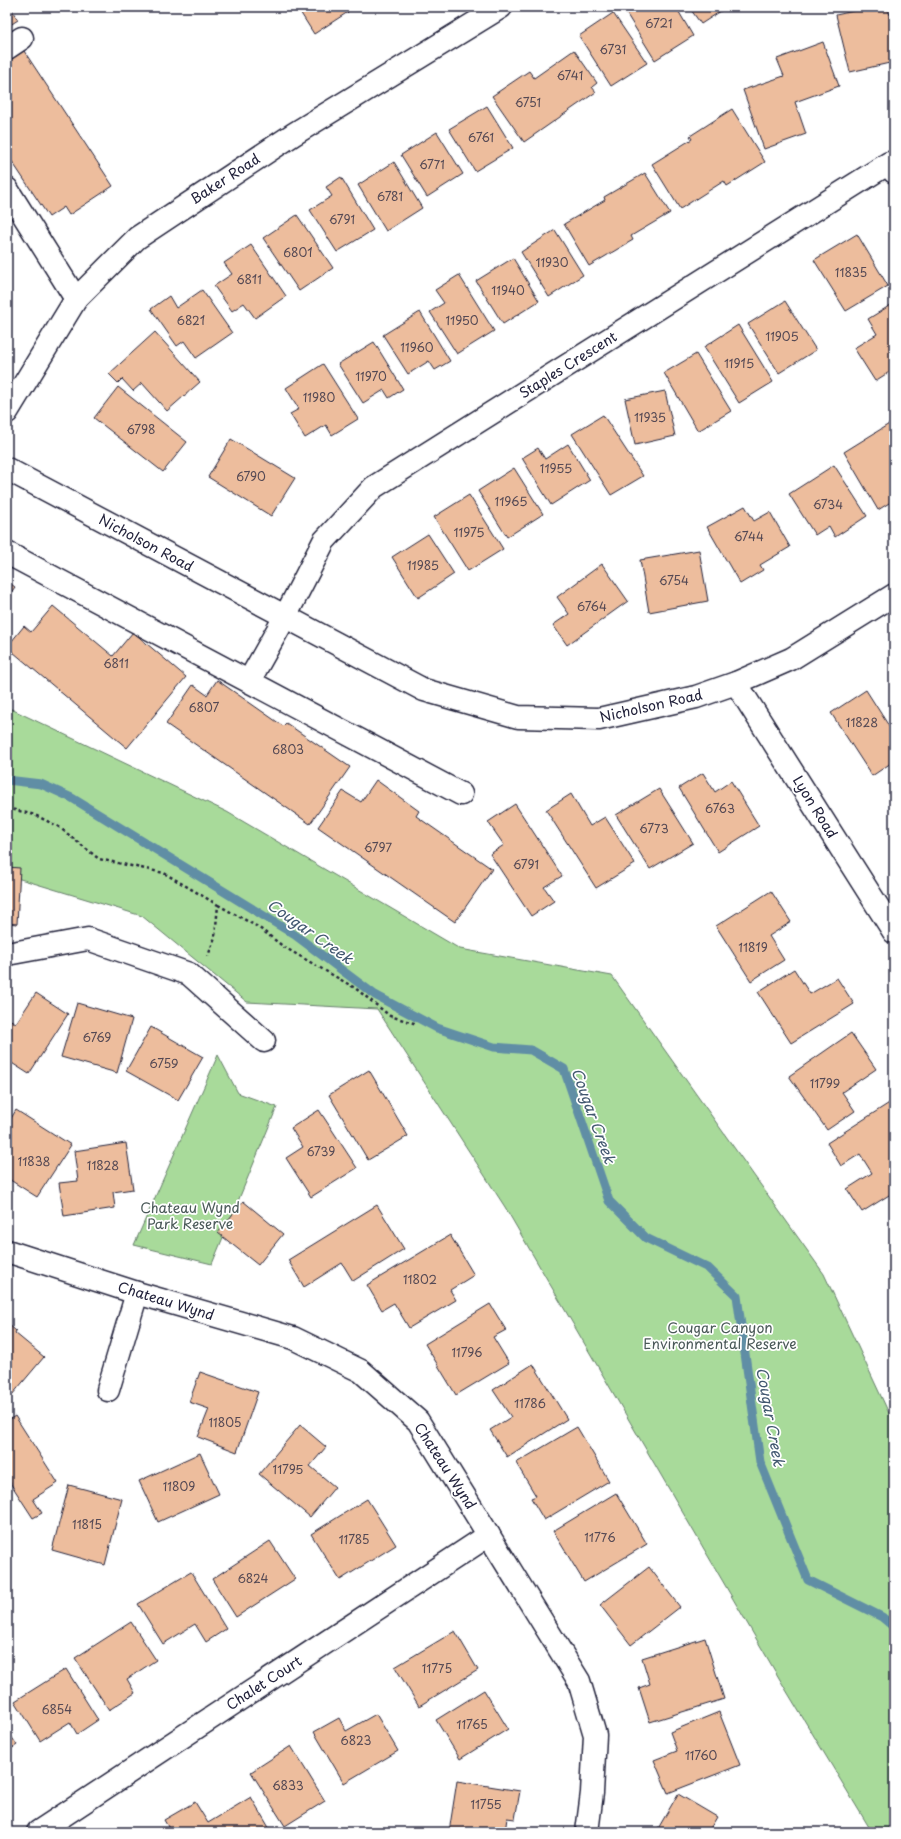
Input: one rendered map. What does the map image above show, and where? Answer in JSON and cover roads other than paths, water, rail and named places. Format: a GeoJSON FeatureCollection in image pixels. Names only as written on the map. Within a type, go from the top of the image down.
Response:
{"type":"FeatureCollection","features":[{"type":"Feature","properties":{"kind":"street","name":"Baker Road"},"geometry":{"type":"LineString","coordinates":[[7,412],[76,299],[136,238],[294,134],[501,7]]}},
{"type":"Feature","properties":{"kind":"street","name":"Staples Crescent"},"geometry":{"type":"LineString","coordinates":[[286,617],[324,541],[374,487],[889,163],[894,172]]}},
{"type":"Feature","properties":{"kind":"street"},"geometry":{"type":"LineString","coordinates":[[7,189],[76,299]]}},
{"type":"Feature","properties":{"kind":"street","name":"Nicholson Road"},"geometry":{"type":"LineString","coordinates":[[7,469],[424,690],[518,717],[599,719],[696,697],[736,683],[791,659],[894,596]]}},
{"type":"Feature","properties":{"kind":"street"},"geometry":{"type":"LineString","coordinates":[[7,553],[461,794]]}},
{"type":"Feature","properties":{"kind":"street"},"geometry":{"type":"LineString","coordinates":[[249,681],[286,617]]}},
{"type":"Feature","properties":{"kind":"street","name":"Lyon Road"},"geometry":{"type":"LineString","coordinates":[[736,683],[894,932]]}},
{"type":"Feature","properties":{"kind":"street"},"geometry":{"type":"LineString","coordinates":[[7,954],[88,939],[189,974],[264,1041]]}},
{"type":"Feature","properties":{"kind":"street","name":"Chateau Wynd"},"geometry":{"type":"LineString","coordinates":[[7,1251],[137,1293],[293,1338],[361,1372],[418,1421],[579,1681],[595,1735],[592,1792],[587,1832]]}},
{"type":"Feature","properties":{"kind":"street"},"geometry":{"type":"LineString","coordinates":[[108,1390],[137,1293]]}},
{"type":"Feature","properties":{"kind":"street","name":"Chalet Court"},"geometry":{"type":"LineString","coordinates":[[38,1832],[489,1535]]}},
{"type":"Feature","properties":{"kind":"waterway","name":"Cougar Creek"},"geometry":{"type":"LineString","coordinates":[[7,780],[41,784],[72,798],[295,935],[375,995],[437,1028],[494,1047],[531,1050],[564,1069],[609,1201],[646,1238],[708,1268],[737,1296],[760,1462],[808,1580],[882,1617],[894,1627]]}},
{"type":"Feature","properties":{"kind":"park label","name":"Chateau Wynd Park Reserve"},"geometry":{"type":"Point","coordinates":[190,1216]}},
{"type":"Feature","properties":{"kind":"park label","name":"Cougar Canyon Environmental Reserve"},"geometry":{"type":"Point","coordinates":[720,1336]}}]}
